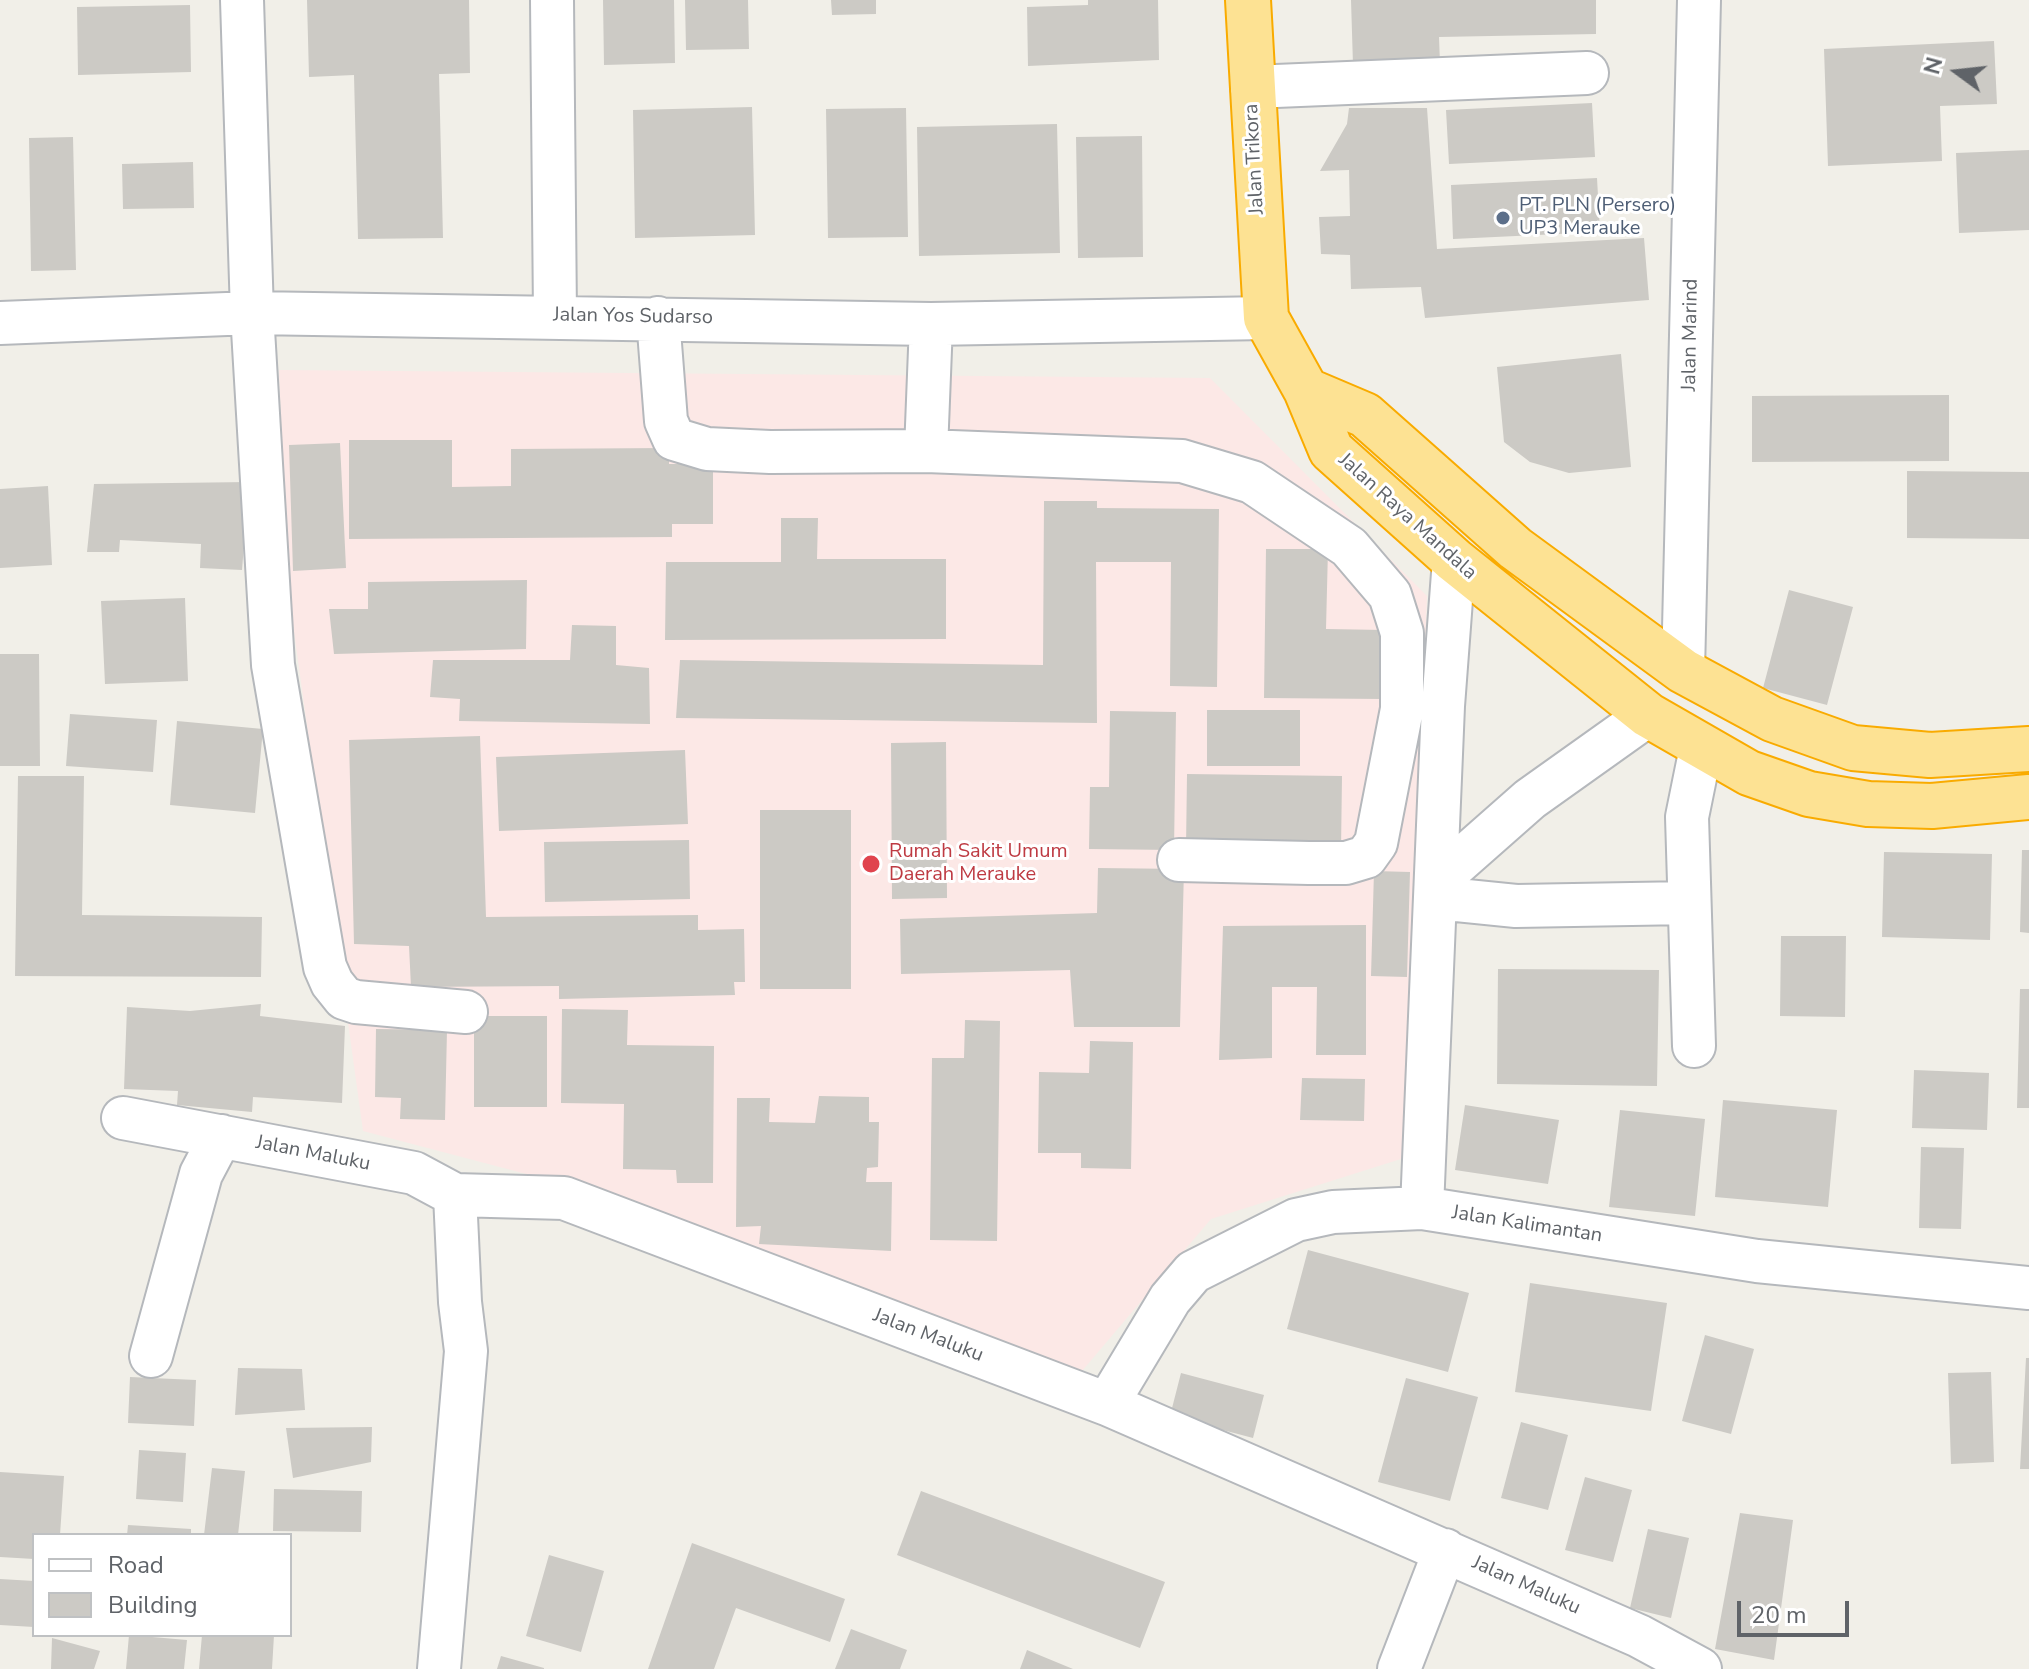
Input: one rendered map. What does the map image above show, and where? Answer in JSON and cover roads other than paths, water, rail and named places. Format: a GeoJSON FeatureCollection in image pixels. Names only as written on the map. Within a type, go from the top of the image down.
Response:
{"type":"FeatureCollection","features":[{"type":"Feature","properties":{"kind":"highway","name":"Jalan Trikora"},"geometry":{"type":"LineString","coordinates":[[1248,0],[1266,318]]}},
{"type":"Feature","properties":{"kind":"highway","name":"Jalan Raya Mandala"},"geometry":{"type":"LineString","coordinates":[[1266,318],[1306,390],[1331,450],[1454,560],[1648,715],[1749,773],[1809,794],[1868,804],[1932,806],[2029,797]]}},
{"type":"Feature","properties":{"kind":"highway"},"geometry":{"type":"LineString","coordinates":[[1306,390],[1365,415],[1515,548],[1683,671],[1772,719],[1853,748],[1930,755],[2029,749]]}},
{"type":"Feature","properties":{"kind":"street"},"geometry":{"type":"LineString","coordinates":[[242,0],[252,313],[273,665],[325,967],[338,991],[356,1002],[466,1012]]}},
{"type":"Feature","properties":{"kind":"street"},"geometry":{"type":"LineString","coordinates":[[552,0],[555,315]]}},
{"type":"Feature","properties":{"kind":"street","name":"Jalan Marind"},"geometry":{"type":"LineString","coordinates":[[1683,671],[1699,0]]}},
{"type":"Feature","properties":{"kind":"street"},"geometry":{"type":"LineString","coordinates":[[1252,87],[1587,73]]}},
{"type":"Feature","properties":{"kind":"street","name":"Jalan Yos Sudarso"},"geometry":{"type":"LineString","coordinates":[[0,323],[252,313],[555,315],[931,324],[1266,318]]}},
{"type":"Feature","properties":{"kind":"street"},"geometry":{"type":"LineString","coordinates":[[658,318],[666,421],[674,439],[707,449],[770,452],[926,451],[1182,461],[1252,482],[1349,547],[1390,595],[1402,633],[1402,709],[1376,843],[1366,857],[1346,863],[1179,860]]}},
{"type":"Feature","properties":{"kind":"street"},"geometry":{"type":"LineString","coordinates":[[926,451],[931,324]]}},
{"type":"Feature","properties":{"kind":"street"},"geometry":{"type":"LineString","coordinates":[[1422,1208],[1443,706],[1454,560]]}},
{"type":"Feature","properties":{"kind":"street"},"geometry":{"type":"LineString","coordinates":[[1437,890],[1530,799],[1648,715]]}},
{"type":"Feature","properties":{"kind":"street"},"geometry":{"type":"LineString","coordinates":[[1694,1046],[1687,817],[1701,748]]}},
{"type":"Feature","properties":{"kind":"street"},"geometry":{"type":"LineString","coordinates":[[1437,890],[1505,906],[1689,903]]}},
{"type":"Feature","properties":{"kind":"street","name":"Jalan Maluku"},"geometry":{"type":"LineString","coordinates":[[123,1118],[414,1173],[455,1195],[564,1198],[1107,1404],[1439,1562],[1639,1636],[1700,1669]]}},
{"type":"Feature","properties":{"kind":"street"},"geometry":{"type":"LineString","coordinates":[[151,1356],[201,1174],[221,1136]]}},
{"type":"Feature","properties":{"kind":"street"},"geometry":{"type":"LineString","coordinates":[[439,1669],[466,1351],[455,1195]]}},
{"type":"Feature","properties":{"kind":"street","name":"Jalan Kalimantan"},"geometry":{"type":"LineString","coordinates":[[1107,1404],[1170,1299],[1193,1272],[1296,1220],[1333,1212],[1422,1208],[1757,1261],[2029,1288]]}},
{"type":"Feature","properties":{"kind":"street"},"geometry":{"type":"LineString","coordinates":[[1403,1657],[1439,1562]]}},
{"type":"Feature","properties":{"kind":"place","name":"PT. PLN (Persero) UP3 Merauke"},"geometry":{"type":"Point","coordinates":[1503,218]}},
{"type":"Feature","properties":{"kind":"place","name":"Rumah Sakit Umum Daerah Merauke"},"geometry":{"type":"Point","coordinates":[871,864]}}]}
